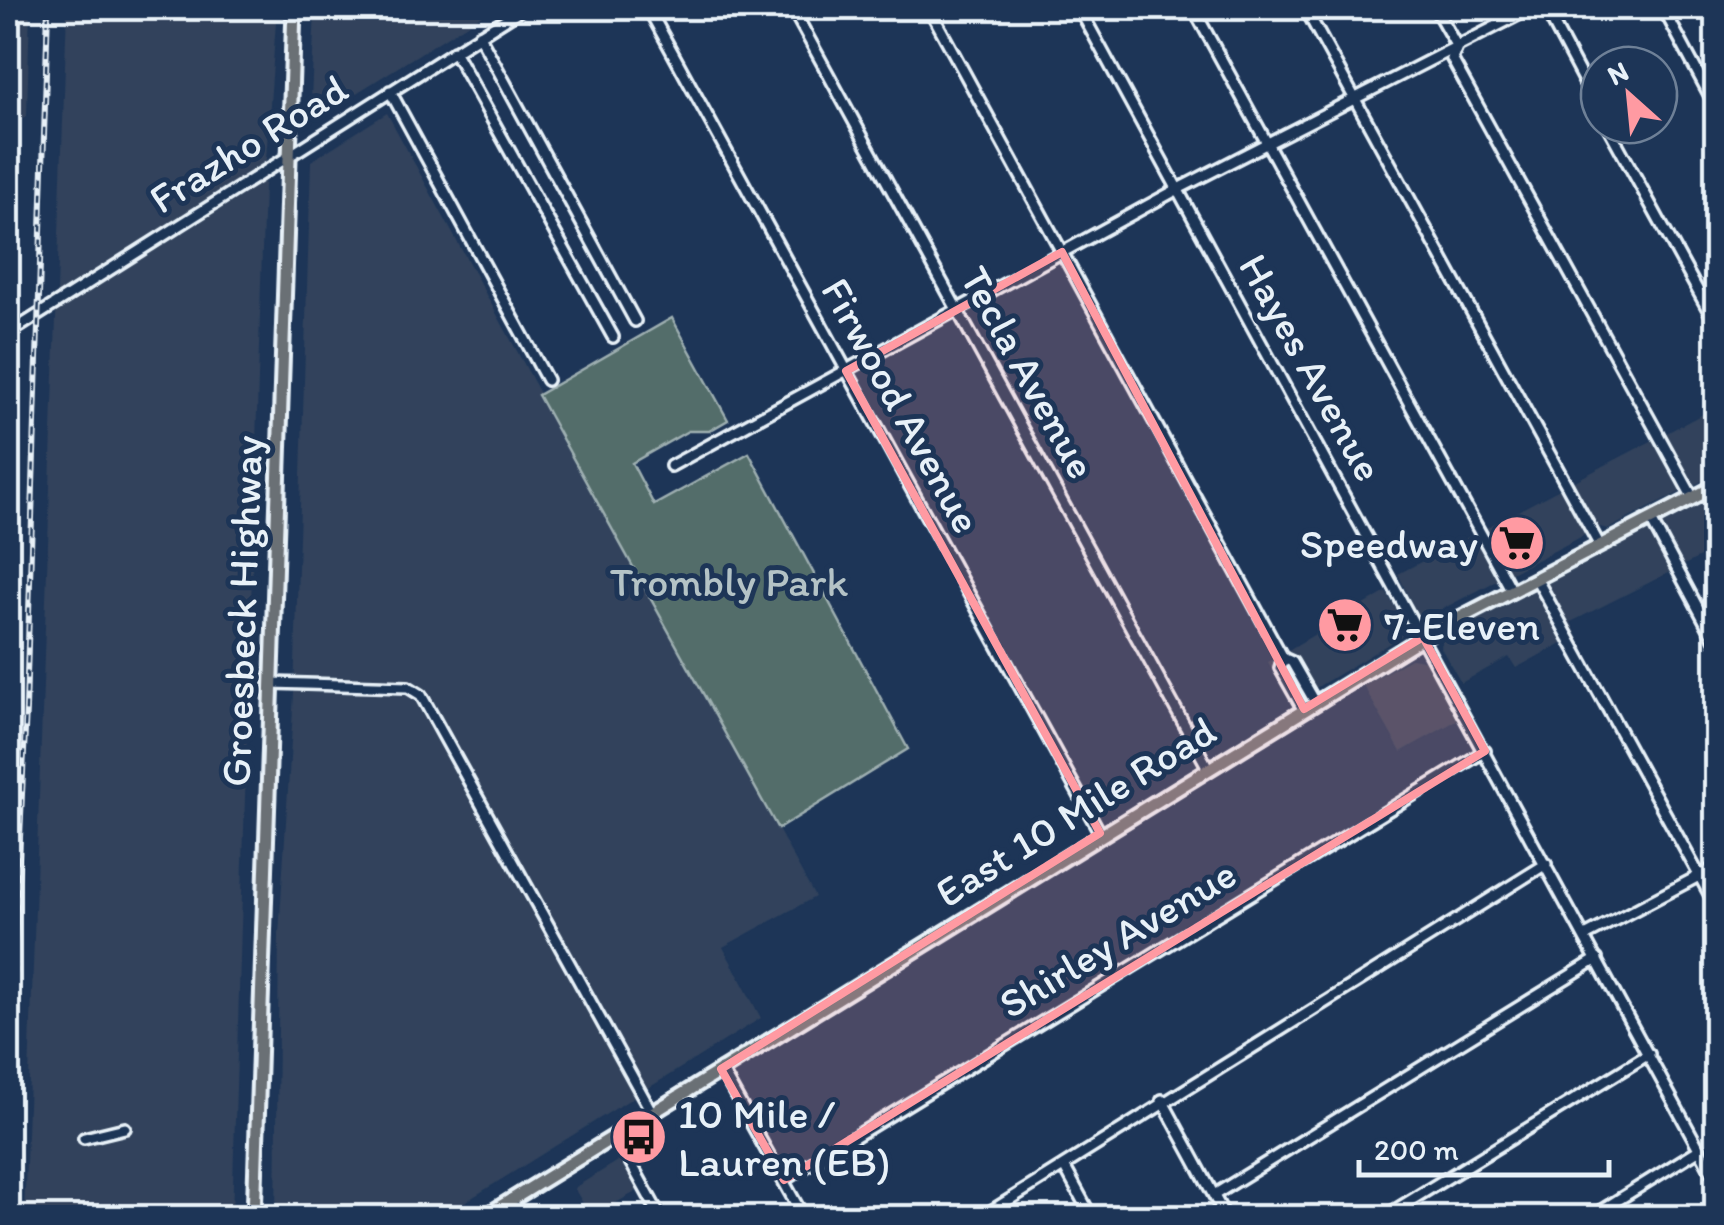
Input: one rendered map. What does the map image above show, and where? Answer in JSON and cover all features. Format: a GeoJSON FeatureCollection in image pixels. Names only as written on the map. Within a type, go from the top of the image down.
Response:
{"type":"FeatureCollection","features":[{"type":"Feature","properties":{"kind":"main road","name":"Groesbeck Highway"},"geometry":{"type":"LineString","coordinates":[[254,1218],[294,8]]}},
{"type":"Feature","properties":{"kind":"main road","name":"East 10 Mile Road"},"geometry":{"type":"LineString","coordinates":[[482,1218],[1423,637],[1716,486]]}},
{"type":"Feature","properties":{"kind":"street","name":"Frazho Road"},"geometry":{"type":"LineString","coordinates":[[8,334],[522,8]]}},
{"type":"Feature","properties":{"kind":"street","name":"Firwood Avenue"},"geometry":{"type":"LineString","coordinates":[[648,8],[1100,833]]}},
{"type":"Feature","properties":{"kind":"street","name":"Tecla Avenue"},"geometry":{"type":"LineString","coordinates":[[792,8],[1208,768]]}},
{"type":"Feature","properties":{"kind":"street"},"geometry":{"type":"LineString","coordinates":[[929,8],[1283,658],[1280,668],[1309,706]]}},
{"type":"Feature","properties":{"kind":"street","name":"Hayes Avenue"},"geometry":{"type":"LineString","coordinates":[[1079,8],[1716,1180]]}},
{"type":"Feature","properties":{"kind":"street"},"geometry":{"type":"LineString","coordinates":[[1193,8],[1512,591]]}},
{"type":"Feature","properties":{"kind":"street"},"geometry":{"type":"LineString","coordinates":[[1305,8],[1600,546]]}},
{"type":"Feature","properties":{"kind":"street"},"geometry":{"type":"LineString","coordinates":[[1435,8],[1457,48]]}},
{"type":"Feature","properties":{"kind":"street"},"geometry":{"type":"LineString","coordinates":[[671,466],[1178,189],[1532,8]]}},
{"type":"Feature","properties":{"kind":"street"},"geometry":{"type":"LineString","coordinates":[[1545,8],[1579,72]]}},
{"type":"Feature","properties":{"kind":"street"},"geometry":{"type":"LineString","coordinates":[[1663,8],[1716,106]]}},
{"type":"Feature","properties":{"kind":"street"},"geometry":{"type":"LineString","coordinates":[[479,35],[635,321]]}},
{"type":"Feature","properties":{"kind":"street"},"geometry":{"type":"LineString","coordinates":[[1457,48],[1452,60],[1693,498]]}},
{"type":"Feature","properties":{"kind":"street"},"geometry":{"type":"LineString","coordinates":[[454,51],[613,337]]}},
{"type":"Feature","properties":{"kind":"street"},"geometry":{"type":"LineString","coordinates":[[390,92],[546,380]]}},
{"type":"Feature","properties":{"kind":"street"},"geometry":{"type":"LineString","coordinates":[[1618,145],[1716,324]]}},
{"type":"Feature","properties":{"kind":"street"},"geometry":{"type":"LineString","coordinates":[[1651,520],[1716,642]]}},
{"type":"Feature","properties":{"kind":"street"},"geometry":{"type":"LineString","coordinates":[[1536,578],[1716,906]]}},
{"type":"Feature","properties":{"kind":"street"},"geometry":{"type":"LineString","coordinates":[[272,683],[408,687],[421,694],[652,1112]]}},
{"type":"Feature","properties":{"kind":"street","name":"Shirley Avenue"},"geometry":{"type":"LineString","coordinates":[[784,1180],[1484,750]]}},
{"type":"Feature","properties":{"kind":"street"},"geometry":{"type":"LineString","coordinates":[[980,1218],[1162,1100],[1546,864]]}},
{"type":"Feature","properties":{"kind":"street"},"geometry":{"type":"LineString","coordinates":[[1585,936],[1716,867]]}},
{"type":"Feature","properties":{"kind":"street"},"geometry":{"type":"LineString","coordinates":[[1214,1195],[1597,959]]}},
{"type":"Feature","properties":{"kind":"street"},"geometry":{"type":"LineString","coordinates":[[1382,1218],[1649,1054]]}},
{"type":"Feature","properties":{"kind":"street"},"geometry":{"type":"LineString","coordinates":[[721,1068],[804,1218]]}},
{"type":"Feature","properties":{"kind":"street"},"geometry":{"type":"LineString","coordinates":[[1162,1100],[1226,1218]]}},
{"type":"Feature","properties":{"kind":"street"},"geometry":{"type":"LineString","coordinates":[[84,1138],[125,1128]]}},
{"type":"Feature","properties":{"kind":"street"},"geometry":{"type":"LineString","coordinates":[[615,1134],[661,1218]]}},
{"type":"Feature","properties":{"kind":"street"},"geometry":{"type":"LineString","coordinates":[[1589,1218],[1700,1149]]}},
{"type":"Feature","properties":{"kind":"street"},"geometry":{"type":"LineString","coordinates":[[1064,1166],[1092,1218]]}},
{"type":"Feature","properties":{"kind":"street"},"geometry":{"type":"LineString","coordinates":[[512,1199],[522,1218]]}},
{"type":"Feature","properties":{"kind":"highlighted area"},"geometry":{"type":"Polygon","coordinates":[[[1062,252],[1304,709],[1423,637],[1485,751],[784,1180],[721,1069],[1100,833],[846,371],[1062,252]]]}},
{"type":"Feature","properties":{"kind":"shaded area"},"geometry":{"type":"Polygon","coordinates":[[[8,8],[30,8],[27,116],[8,125],[8,8]]]}},
{"type":"Feature","properties":{"kind":"shaded area"},"geometry":{"type":"Polygon","coordinates":[[[67,8],[277,8],[264,187],[232,1217],[24,1218],[67,8]]]}},
{"type":"Feature","properties":{"kind":"shaded area"},"geometry":{"type":"Polygon","coordinates":[[[315,8],[493,8],[310,122],[315,8]]]}},
{"type":"Feature","properties":{"kind":"shaded area"},"geometry":{"type":"Polygon","coordinates":[[[387,113],[815,897],[723,947],[761,1018],[441,1217],[276,1218],[279,934],[294,693],[311,161],[387,113]]]}},
{"type":"Feature","properties":{"kind":"shaded area"},"geometry":{"type":"Polygon","coordinates":[[[20,335],[8,742],[8,343],[20,335]]]}},
{"type":"Feature","properties":{"kind":"shaded area"},"geometry":{"type":"Polygon","coordinates":[[[1716,407],[1716,474],[1608,529],[1600,527],[1429,616],[1417,615],[1398,574],[1716,407]]]}},
{"type":"Feature","properties":{"kind":"shaded area"},"geometry":{"type":"Polygon","coordinates":[[[1716,494],[1716,549],[1571,622],[1577,635],[1516,668],[1509,657],[1461,683],[1441,648],[1442,637],[1716,494]]]}},
{"type":"Feature","properties":{"kind":"shaded area"},"geometry":{"type":"Polygon","coordinates":[[[1386,592],[1410,631],[1291,703],[1268,662],[1386,592]]]}},
{"type":"Feature","properties":{"kind":"shaded area"},"geometry":{"type":"Polygon","coordinates":[[[1412,658],[1428,661],[1459,719],[1401,752],[1363,685],[1412,658]]]}},
{"type":"Feature","properties":{"kind":"shaded area"},"geometry":{"type":"Polygon","coordinates":[[[623,1158],[639,1190],[591,1217],[574,1188],[623,1158]]]}},
{"type":"Feature","properties":{"kind":"green space","name":"Trombly Park"},"geometry":{"type":"Polygon","coordinates":[[[672,318],[728,420],[709,431],[688,431],[632,463],[654,505],[749,453],[908,749],[778,829],[538,395],[672,318]]]}},
{"type":"Feature","properties":{"kind":"railway"},"geometry":{"type":"LineString","coordinates":[[8,1095],[26,708],[48,8]]}},
{"type":"Feature","properties":{"kind":"place","name":"Speedway"},"geometry":{"type":"Point","coordinates":[1517,543]}},
{"type":"Feature","properties":{"kind":"place","name":"7-Eleven"},"geometry":{"type":"Point","coordinates":[1345,625]}},
{"type":"Feature","properties":{"kind":"place","name":"10 Mile / Lauren (EB)"},"geometry":{"type":"Point","coordinates":[639,1137]}}]}
